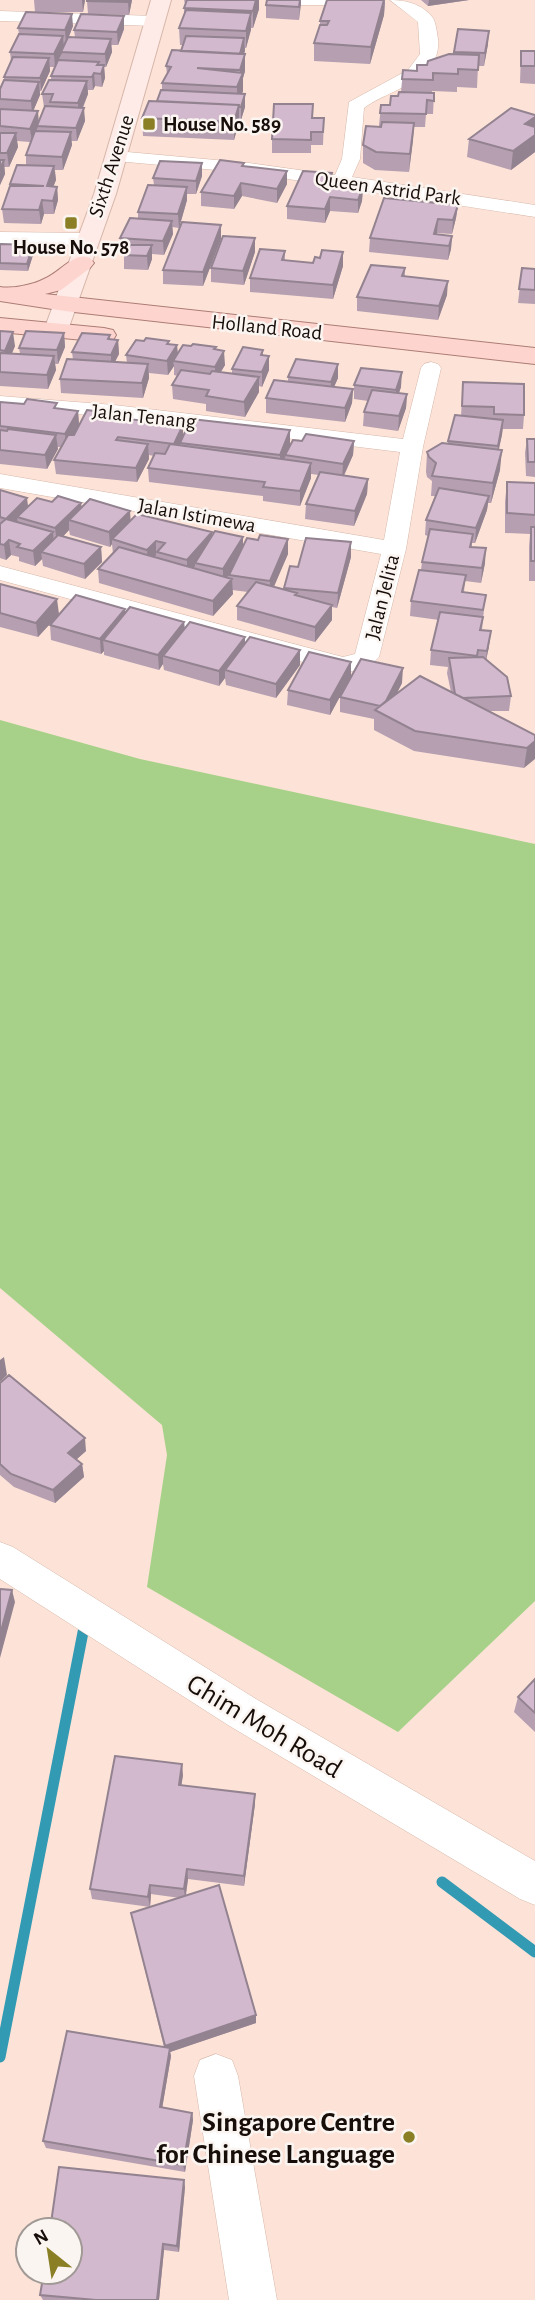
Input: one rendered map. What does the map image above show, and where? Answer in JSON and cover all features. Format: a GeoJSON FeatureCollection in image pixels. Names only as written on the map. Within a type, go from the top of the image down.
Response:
{"type":"FeatureCollection","features":[{"type":"Feature","properties":{"kind":"main road","name":"Sixth Avenue"},"geometry":{"type":"LineString","coordinates":[[56,330],[105,194],[162,0]]}},
{"type":"Feature","properties":{"kind":"main road"},"geometry":{"type":"LineString","coordinates":[[2,294],[24,293],[52,285],[82,263]]}},
{"type":"Feature","properties":{"kind":"main road","name":"Holland Road"},"geometry":{"type":"LineString","coordinates":[[2,294],[65,304],[535,356]]}},
{"type":"Feature","properties":{"kind":"main road"},"geometry":{"type":"LineString","coordinates":[[0,325],[133,338]]}},
{"type":"Feature","properties":{"kind":"main road"},"geometry":{"type":"LineString","coordinates":[[376,363],[535,376]]}},
{"type":"Feature","properties":{"kind":"street"},"geometry":{"type":"LineString","coordinates":[[5,34],[7,16],[20,0]]}},
{"type":"Feature","properties":{"kind":"street"},"geometry":{"type":"LineString","coordinates":[[286,0],[319,9],[361,0]]}},
{"type":"Feature","properties":{"kind":"street"},"geometry":{"type":"LineString","coordinates":[[341,182],[351,159],[355,106],[410,76],[427,58],[429,43],[426,20],[398,0]]}},
{"type":"Feature","properties":{"kind":"street"},"geometry":{"type":"LineString","coordinates":[[7,16],[155,21]]}},
{"type":"Feature","properties":{"kind":"street","name":"Queen Astrid Park"},"geometry":{"type":"LineString","coordinates":[[116,156],[213,164],[535,211]]}},
{"type":"Feature","properties":{"kind":"street"},"geometry":{"type":"LineString","coordinates":[[0,238],[87,239]]}},
{"type":"Feature","properties":{"kind":"street","name":"Jalan Jelita"},"geometry":{"type":"LineString","coordinates":[[0,573],[343,665],[359,663],[368,657],[394,549],[412,447],[431,368]]}},
{"type":"Feature","properties":{"kind":"street","name":"Jalan Tenang"},"geometry":{"type":"LineString","coordinates":[[0,402],[114,411],[412,447]]}},
{"type":"Feature","properties":{"kind":"street","name":"Jalan Istimewa"},"geometry":{"type":"LineString","coordinates":[[0,481],[394,549]]}},
{"type":"Feature","properties":{"kind":"street","name":"Ghim Moh Road"},"geometry":{"type":"LineString","coordinates":[[0,1559],[242,1712],[535,1884]]}},
{"type":"Feature","properties":{"kind":"street"},"geometry":{"type":"LineString","coordinates":[[216,2076],[253,2300]]}},
{"type":"Feature","properties":{"kind":"green space"},"geometry":{"type":"Polygon","coordinates":[[[0,720],[140,759],[535,844],[535,1601],[398,1732],[147,1587],[167,1455],[162,1425],[0,1288],[0,720]]]}},
{"type":"Feature","properties":{"kind":"building"},"geometry":{"type":"Polygon","coordinates":[[[87,0],[129,0],[128,2],[87,0]]]}},
{"type":"Feature","properties":{"kind":"building"},"geometry":{"type":"Polygon","coordinates":[[[187,0],[256,0],[253,11],[184,8],[187,0]]]}},
{"type":"Feature","properties":{"kind":"building"},"geometry":{"type":"Polygon","coordinates":[[[267,0],[300,0],[299,7],[266,5],[267,0]]]}},
{"type":"Feature","properties":{"kind":"building"},"geometry":{"type":"Polygon","coordinates":[[[327,0],[384,0],[371,47],[314,43],[320,25],[327,25],[329,21],[320,21],[327,0]]]}},
{"type":"Feature","properties":{"kind":"building"},"geometry":{"type":"Polygon","coordinates":[[[186,10],[251,13],[246,31],[179,28],[186,10]]]}},
{"type":"Feature","properties":{"kind":"building"},"geometry":{"type":"Polygon","coordinates":[[[26,12],[72,14],[65,30],[18,28],[26,12]]]}},
{"type":"Feature","properties":{"kind":"building"},"geometry":{"type":"Polygon","coordinates":[[[81,14],[124,16],[117,32],[74,30],[81,14]]]}},
{"type":"Feature","properties":{"kind":"building"},"geometry":{"type":"Polygon","coordinates":[[[458,29],[489,31],[485,53],[454,52],[458,29]]]}},
{"type":"Feature","properties":{"kind":"building"},"geometry":{"type":"Polygon","coordinates":[[[19,34],[63,36],[54,54],[10,52],[19,34]]]}},
{"type":"Feature","properties":{"kind":"building"},"geometry":{"type":"Polygon","coordinates":[[[186,36],[244,38],[240,54],[181,51],[186,36]]]}},
{"type":"Feature","properties":{"kind":"building"},"geometry":{"type":"Polygon","coordinates":[[[68,37],[111,39],[105,54],[61,52],[68,37]]]}},
{"type":"Feature","properties":{"kind":"building"},"geometry":{"type":"Polygon","coordinates":[[[172,50],[245,54],[240,70],[197,68],[243,73],[237,87],[162,83],[171,67],[166,66],[172,50]]]}},
{"type":"Feature","properties":{"kind":"building"},"geometry":{"type":"Polygon","coordinates":[[[521,51],[535,51],[535,66],[521,66],[521,51]]]}},
{"type":"Feature","properties":{"kind":"building"},"geometry":{"type":"Polygon","coordinates":[[[449,54],[479,55],[478,70],[458,69],[458,74],[433,73],[433,80],[402,79],[403,70],[417,71],[417,65],[427,65],[428,61],[449,54]]]}},
{"type":"Feature","properties":{"kind":"building"},"geometry":{"type":"Polygon","coordinates":[[[13,57],[49,58],[40,78],[4,77],[13,57]]]}},
{"type":"Feature","properties":{"kind":"building"},"geometry":{"type":"Polygon","coordinates":[[[58,60],[99,62],[97,65],[104,65],[101,74],[94,73],[92,77],[51,76],[58,60]]]}},
{"type":"Feature","properties":{"kind":"building"},"geometry":{"type":"Polygon","coordinates":[[[4,80],[39,82],[31,101],[0,99],[4,80]]]}},
{"type":"Feature","properties":{"kind":"building"},"geometry":{"type":"Polygon","coordinates":[[[49,80],[87,81],[78,103],[50,102],[53,94],[42,94],[49,80]]]}},
{"type":"Feature","properties":{"kind":"building"},"geometry":{"type":"Polygon","coordinates":[[[161,90],[245,94],[239,107],[157,101],[161,90]]]}},
{"type":"Feature","properties":{"kind":"building"},"geometry":{"type":"Polygon","coordinates":[[[399,92],[434,93],[434,101],[427,100],[426,114],[380,113],[381,105],[390,105],[391,96],[398,96],[399,92]]]}},
{"type":"Feature","properties":{"kind":"building"},"geometry":{"type":"Polygon","coordinates":[[[149,101],[239,105],[234,122],[142,118],[149,101]]]}},
{"type":"Feature","properties":{"kind":"building"},"geometry":{"type":"Polygon","coordinates":[[[274,104],[313,104],[312,118],[324,118],[323,132],[311,132],[311,140],[272,139],[274,104]]]}},
{"type":"Feature","properties":{"kind":"building"},"geometry":{"type":"Polygon","coordinates":[[[45,106],[84,108],[76,128],[37,126],[45,106]]]}},
{"type":"Feature","properties":{"kind":"building"},"geometry":{"type":"Polygon","coordinates":[[[511,108],[535,115],[525,124],[535,127],[535,135],[513,151],[469,139],[511,108]]]}},
{"type":"Feature","properties":{"kind":"building"},"geometry":{"type":"Polygon","coordinates":[[[0,109],[38,111],[30,129],[0,126],[0,109]]]}},
{"type":"Feature","properties":{"kind":"building"},"geometry":{"type":"Polygon","coordinates":[[[382,122],[414,123],[410,154],[376,152],[363,145],[366,126],[381,127],[382,122]]]}},
{"type":"Feature","properties":{"kind":"building"},"geometry":{"type":"Polygon","coordinates":[[[35,131],[71,132],[62,157],[26,155],[35,131]]]}},
{"type":"Feature","properties":{"kind":"building"},"geometry":{"type":"Polygon","coordinates":[[[0,133],[16,133],[7,153],[0,153],[0,133]]]}},
{"type":"Feature","properties":{"kind":"building"},"geometry":{"type":"Polygon","coordinates":[[[220,160],[244,163],[242,166],[287,171],[277,189],[241,183],[234,196],[201,192],[220,160]]]}},
{"type":"Feature","properties":{"kind":"building"},"geometry":{"type":"Polygon","coordinates":[[[160,161],[202,163],[196,181],[153,178],[160,161]]]}},
{"type":"Feature","properties":{"kind":"building"},"geometry":{"type":"Polygon","coordinates":[[[17,165],[54,166],[47,186],[57,187],[53,201],[42,200],[39,210],[2,209],[10,186],[44,186],[10,184],[17,165]]]}},
{"type":"Feature","properties":{"kind":"building"},"geometry":{"type":"Polygon","coordinates":[[[303,171],[332,173],[328,184],[363,187],[358,200],[330,197],[325,209],[287,206],[303,171]]]}},
{"type":"Feature","properties":{"kind":"building"},"geometry":{"type":"Polygon","coordinates":[[[148,185],[187,187],[178,214],[138,212],[148,185]]]}},
{"type":"Feature","properties":{"kind":"building"},"geometry":{"type":"Polygon","coordinates":[[[384,198],[458,205],[453,220],[438,219],[434,234],[452,236],[449,246],[370,238],[384,198]]]}},
{"type":"Feature","properties":{"kind":"building"},"geometry":{"type":"Polygon","coordinates":[[[130,218],[172,221],[163,241],[120,238],[130,218]]]}},
{"type":"Feature","properties":{"kind":"building"},"geometry":{"type":"Polygon","coordinates":[[[182,222],[221,225],[203,272],[163,270],[182,222]]]}},
{"type":"Feature","properties":{"kind":"building"},"geometry":{"type":"Polygon","coordinates":[[[223,236],[255,238],[243,271],[211,268],[223,236]]]}},
{"type":"Feature","properties":{"kind":"building"},"geometry":{"type":"Polygon","coordinates":[[[0,244],[33,245],[27,264],[0,263],[0,244]]]}},
{"type":"Feature","properties":{"kind":"building"},"geometry":{"type":"Polygon","coordinates":[[[126,245],[152,245],[147,256],[123,255],[126,245]]]}},
{"type":"Feature","properties":{"kind":"building"},"geometry":{"type":"Polygon","coordinates":[[[260,249],[285,251],[282,260],[313,263],[315,257],[320,258],[322,250],[343,252],[333,285],[250,278],[260,249]]]}},
{"type":"Feature","properties":{"kind":"building"},"geometry":{"type":"Polygon","coordinates":[[[371,265],[405,268],[402,276],[448,281],[439,306],[357,297],[371,265]]]}},
{"type":"Feature","properties":{"kind":"building"},"geometry":{"type":"Polygon","coordinates":[[[522,268],[535,269],[535,290],[519,289],[522,268]]]}},
{"type":"Feature","properties":{"kind":"building"},"geometry":{"type":"Polygon","coordinates":[[[0,331],[13,332],[5,351],[0,350],[0,331]]]}},
{"type":"Feature","properties":{"kind":"building"},"geometry":{"type":"Polygon","coordinates":[[[26,331],[64,333],[57,350],[19,348],[26,331]]]}},
{"type":"Feature","properties":{"kind":"building"},"geometry":{"type":"Polygon","coordinates":[[[82,333],[110,335],[108,339],[118,340],[111,355],[72,352],[82,333]]]}},
{"type":"Feature","properties":{"kind":"building"},"geometry":{"type":"Polygon","coordinates":[[[146,338],[169,341],[167,344],[177,345],[167,361],[126,355],[136,340],[144,341],[146,338]]]}},
{"type":"Feature","properties":{"kind":"building"},"geometry":{"type":"Polygon","coordinates":[[[183,345],[216,347],[214,349],[224,351],[215,367],[173,361],[183,345]]]}},
{"type":"Feature","properties":{"kind":"building"},"geometry":{"type":"Polygon","coordinates":[[[243,347],[263,350],[261,355],[269,356],[262,372],[232,369],[243,347]]]}},
{"type":"Feature","properties":{"kind":"building"},"geometry":{"type":"Polygon","coordinates":[[[0,353],[54,356],[47,375],[0,372],[0,353]]]}},
{"type":"Feature","properties":{"kind":"building"},"geometry":{"type":"Polygon","coordinates":[[[67,359],[148,364],[142,383],[60,379],[67,359]]]}},
{"type":"Feature","properties":{"kind":"building"},"geometry":{"type":"Polygon","coordinates":[[[296,359],[338,364],[331,382],[288,377],[296,359]]]}},
{"type":"Feature","properties":{"kind":"building"},"geometry":{"type":"Polygon","coordinates":[[[361,368],[402,372],[396,390],[354,385],[361,368]]]}},
{"type":"Feature","properties":{"kind":"building"},"geometry":{"type":"Polygon","coordinates":[[[181,370],[259,377],[244,402],[206,396],[209,390],[172,385],[181,370]]]}},
{"type":"Feature","properties":{"kind":"building"},"geometry":{"type":"Polygon","coordinates":[[[274,380],[353,389],[345,408],[266,398],[274,380]]]}},
{"type":"Feature","properties":{"kind":"building"},"geometry":{"type":"Polygon","coordinates":[[[463,382],[524,384],[524,415],[494,414],[494,407],[462,406],[463,382]]]}},
{"type":"Feature","properties":{"kind":"building"},"geometry":{"type":"Polygon","coordinates":[[[372,390],[407,394],[399,416],[364,412],[372,390]]]}},
{"type":"Feature","properties":{"kind":"building"},"geometry":{"type":"Polygon","coordinates":[[[27,399],[57,403],[54,408],[78,411],[65,434],[0,426],[0,402],[24,404],[27,399]]]}},
{"type":"Feature","properties":{"kind":"building"},"geometry":{"type":"Polygon","coordinates":[[[87,410],[110,413],[109,417],[183,425],[174,444],[118,437],[116,440],[148,444],[136,468],[54,460],[68,435],[74,435],[87,410]]]}},
{"type":"Feature","properties":{"kind":"building"},"geometry":{"type":"Polygon","coordinates":[[[455,415],[503,420],[498,446],[448,441],[455,415]]]}},
{"type":"Feature","properties":{"kind":"building"},"geometry":{"type":"Polygon","coordinates":[[[191,419],[290,430],[280,455],[180,443],[191,419]]]}},
{"type":"Feature","properties":{"kind":"building"},"geometry":{"type":"Polygon","coordinates":[[[0,430],[56,435],[45,455],[0,450],[0,430]]]}},
{"type":"Feature","properties":{"kind":"building"},"geometry":{"type":"Polygon","coordinates":[[[306,434],[354,441],[343,464],[285,455],[293,440],[302,441],[306,434]]]}},
{"type":"Feature","properties":{"kind":"building"},"geometry":{"type":"Polygon","coordinates":[[[527,439],[535,439],[535,462],[528,462],[527,439]]]}},
{"type":"Feature","properties":{"kind":"building"},"geometry":{"type":"Polygon","coordinates":[[[442,443],[502,450],[493,483],[432,476],[436,463],[427,452],[442,443]]]}},
{"type":"Feature","properties":{"kind":"building"},"geometry":{"type":"Polygon","coordinates":[[[170,444],[311,463],[300,491],[263,487],[265,482],[148,468],[155,453],[165,454],[170,444]]]}},
{"type":"Feature","properties":{"kind":"building"},"geometry":{"type":"Polygon","coordinates":[[[320,472],[368,479],[355,511],[306,504],[320,472]]]}},
{"type":"Feature","properties":{"kind":"building"},"geometry":{"type":"Polygon","coordinates":[[[507,482],[535,483],[535,515],[507,513],[507,482]]]}},
{"type":"Feature","properties":{"kind":"building"},"geometry":{"type":"Polygon","coordinates":[[[439,488],[489,496],[476,528],[426,520],[439,488]]]}},
{"type":"Feature","properties":{"kind":"building"},"geometry":{"type":"Polygon","coordinates":[[[0,490],[27,498],[6,519],[0,517],[0,490]]]}},
{"type":"Feature","properties":{"kind":"building"},"geometry":{"type":"Polygon","coordinates":[[[58,496],[81,503],[55,528],[17,517],[37,498],[52,502],[58,496]]]}},
{"type":"Feature","properties":{"kind":"building"},"geometry":{"type":"Polygon","coordinates":[[[90,499],[130,511],[109,532],[69,520],[90,499]]]}},
{"type":"Feature","properties":{"kind":"building"},"geometry":{"type":"Polygon","coordinates":[[[137,514],[212,532],[187,560],[157,552],[165,543],[156,541],[147,550],[112,539],[137,514]]]}},
{"type":"Feature","properties":{"kind":"building"},"geometry":{"type":"Polygon","coordinates":[[[6,519],[53,532],[33,551],[17,547],[20,544],[9,540],[4,545],[0,544],[0,524],[6,519]]]}},
{"type":"Feature","properties":{"kind":"building"},"geometry":{"type":"Polygon","coordinates":[[[531,527],[535,527],[535,561],[531,561],[531,527]]]}},
{"type":"Feature","properties":{"kind":"building"},"geometry":{"type":"Polygon","coordinates":[[[430,529],[473,534],[470,547],[486,548],[482,568],[422,562],[430,529]]]}},
{"type":"Feature","properties":{"kind":"building"},"geometry":{"type":"Polygon","coordinates":[[[215,531],[243,537],[223,569],[195,563],[215,531]]]}},
{"type":"Feature","properties":{"kind":"building"},"geometry":{"type":"Polygon","coordinates":[[[58,535],[101,547],[84,564],[41,552],[58,535]]]}},
{"type":"Feature","properties":{"kind":"building"},"geometry":{"type":"Polygon","coordinates":[[[260,535],[288,539],[270,581],[229,575],[247,538],[258,540],[260,535]]]}},
{"type":"Feature","properties":{"kind":"building"},"geometry":{"type":"Polygon","coordinates":[[[306,538],[351,542],[338,593],[284,588],[290,566],[298,567],[306,538]]]}},
{"type":"Feature","properties":{"kind":"building"},"geometry":{"type":"Polygon","coordinates":[[[119,547],[232,579],[213,601],[98,569],[119,547]]]}},
{"type":"Feature","properties":{"kind":"building"},"geometry":{"type":"Polygon","coordinates":[[[419,570],[466,575],[462,592],[486,595],[483,610],[411,601],[419,570]]]}},
{"type":"Feature","properties":{"kind":"building"},"geometry":{"type":"Polygon","coordinates":[[[256,582],[332,605],[315,627],[237,606],[256,582]]]}},
{"type":"Feature","properties":{"kind":"building"},"geometry":{"type":"Polygon","coordinates":[[[0,584],[57,599],[36,623],[0,613],[0,584]]]}},
{"type":"Feature","properties":{"kind":"building"},"geometry":{"type":"Polygon","coordinates":[[[76,595],[125,609],[100,639],[50,625],[76,595]]]}},
{"type":"Feature","properties":{"kind":"building"},"geometry":{"type":"Polygon","coordinates":[[[130,607],[184,622],[158,655],[103,640],[130,607]]]}},
{"type":"Feature","properties":{"kind":"building"},"geometry":{"type":"Polygon","coordinates":[[[440,612],[483,617],[480,630],[491,631],[487,651],[478,650],[477,656],[431,650],[440,612]]]}},
{"type":"Feature","properties":{"kind":"building"},"geometry":{"type":"Polygon","coordinates":[[[190,622],[245,637],[219,671],[163,656],[190,622]]]}},
{"type":"Feature","properties":{"kind":"building"},"geometry":{"type":"Polygon","coordinates":[[[250,637],[300,650],[276,684],[225,670],[250,637]]]}},
{"type":"Feature","properties":{"kind":"building"},"geometry":{"type":"Polygon","coordinates":[[[309,652],[351,662],[330,700],[288,690],[309,652]]]}},
{"type":"Feature","properties":{"kind":"building"},"geometry":{"type":"Polygon","coordinates":[[[483,657],[507,677],[511,696],[463,698],[455,694],[449,658],[483,657]]]}},
{"type":"Feature","properties":{"kind":"building"},"geometry":{"type":"Polygon","coordinates":[[[361,659],[403,668],[386,701],[380,706],[340,697],[361,659]]]}},
{"type":"Feature","properties":{"kind":"building"},"geometry":{"type":"Polygon","coordinates":[[[420,676],[535,735],[535,741],[527,748],[415,731],[375,710],[420,676]]]}},
{"type":"Feature","properties":{"kind":"building"},"geometry":{"type":"Polygon","coordinates":[[[9,1375],[85,1438],[68,1453],[82,1464],[53,1490],[11,1474],[0,1464],[0,1383],[9,1375]]]}},
{"type":"Feature","properties":{"kind":"building"},"geometry":{"type":"Polygon","coordinates":[[[0,1589],[12,1590],[0,1635],[0,1589]]]}},
{"type":"Feature","properties":{"kind":"building"},"geometry":{"type":"Polygon","coordinates":[[[535,1679],[535,1713],[518,1697],[535,1679]]]}},
{"type":"Feature","properties":{"kind":"building"},"geometry":{"type":"Polygon","coordinates":[[[115,1756],[182,1764],[179,1785],[255,1794],[244,1876],[187,1869],[184,1889],[150,1885],[148,1897],[90,1889],[115,1756]]]}},
{"type":"Feature","properties":{"kind":"building"},"geometry":{"type":"Polygon","coordinates":[[[219,1885],[256,2015],[165,2046],[131,1913],[219,1885]]]}},
{"type":"Feature","properties":{"kind":"building"},"geometry":{"type":"Polygon","coordinates":[[[67,2031],[170,2048],[160,2107],[192,2113],[183,2165],[43,2141],[67,2031]]]}},
{"type":"Feature","properties":{"kind":"building"},"geometry":{"type":"Polygon","coordinates":[[[59,2167],[184,2180],[177,2246],[163,2244],[157,2300],[96,2300],[40,2295],[42,2286],[84,2286],[84,2216],[52,2216],[59,2167]]]}},
{"type":"Feature","properties":{"kind":"waterway"},"geometry":{"type":"LineString","coordinates":[[0,2057],[85,1622]]}},
{"type":"Feature","properties":{"kind":"waterway"},"geometry":{"type":"LineString","coordinates":[[442,1882],[535,1952]]}},
{"type":"Feature","properties":{"kind":"place","name":"House No. 589"},"geometry":{"type":"Point","coordinates":[149,124]}},
{"type":"Feature","properties":{"kind":"place","name":"House No. 578"},"geometry":{"type":"Point","coordinates":[71,223]}},
{"type":"Feature","properties":{"kind":"place","name":"Singapore Centre for Chinese Language"},"geometry":{"type":"Point","coordinates":[409,2137]}}]}
